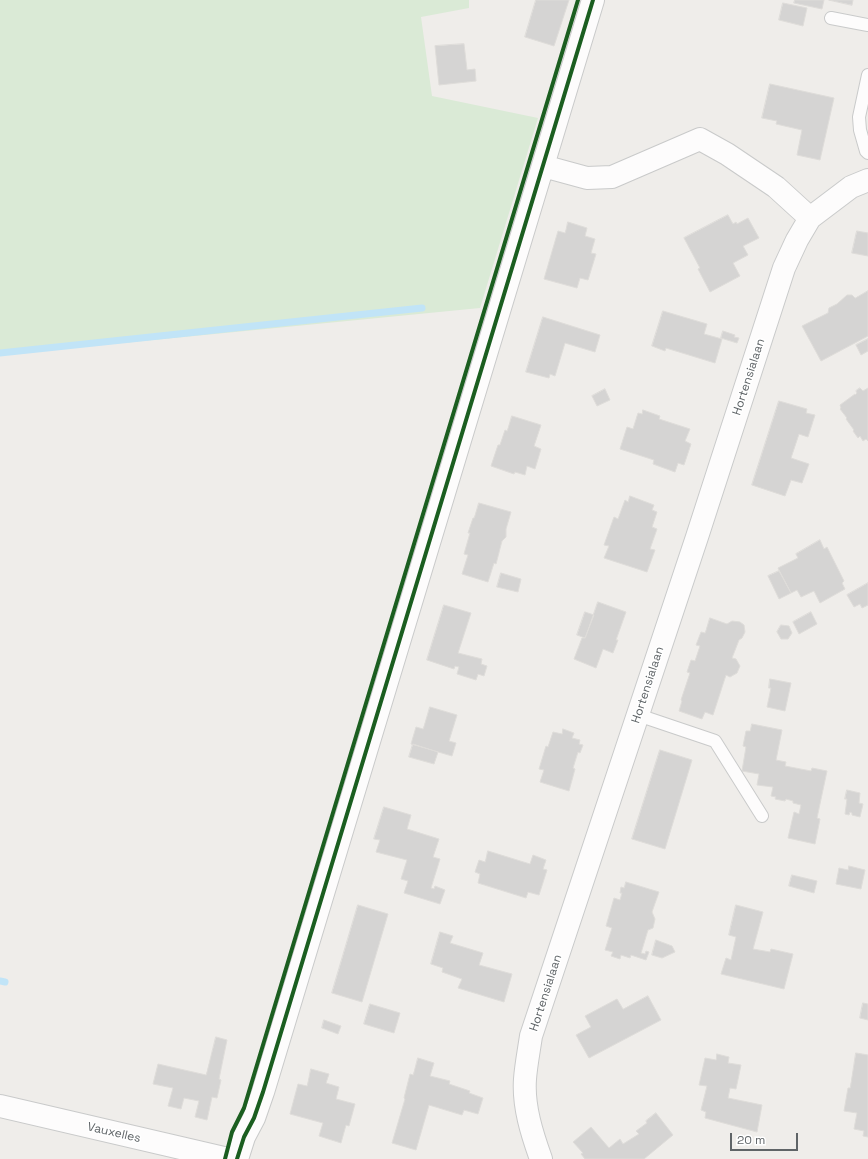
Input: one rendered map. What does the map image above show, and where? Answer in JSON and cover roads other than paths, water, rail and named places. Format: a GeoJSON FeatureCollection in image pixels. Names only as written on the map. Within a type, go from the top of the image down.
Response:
{"type":"FeatureCollection","features":[{"type":"Feature","properties":{"kind":"street"},"geometry":{"type":"LineString","coordinates":[[237,1159],[244,1137],[254,1118],[263,1092],[593,0]]}},
{"type":"Feature","properties":{"kind":"street"},"geometry":{"type":"LineString","coordinates":[[543,166],[587,178],[612,178],[700,139],[727,154],[776,187],[810,218]]}},
{"type":"Feature","properties":{"kind":"street","name":"Hortensialaan"},"geometry":{"type":"LineString","coordinates":[[541,1159],[530,1131],[527,1105],[525,1080],[531,1036],[784,268],[797,240],[810,218],[852,187],[868,180]]}},
{"type":"Feature","properties":{"kind":"street","name":"Vauxelles"},"geometry":{"type":"LineString","coordinates":[[0,1106],[228,1159]]}},
{"type":"Feature","properties":{"kind":"lane"},"geometry":{"type":"LineString","coordinates":[[831,18],[868,25]]}},
{"type":"Feature","properties":{"kind":"lane"},"geometry":{"type":"LineString","coordinates":[[868,75],[859,117],[860,130],[866,151],[868,153]]}},
{"type":"Feature","properties":{"kind":"lane"},"geometry":{"type":"LineString","coordinates":[[638,715],[715,741],[762,816]]}},
{"type":"Feature","properties":{"kind":"waterway"},"geometry":{"type":"LineString","coordinates":[[0,353],[422,308]]}},
{"type":"Feature","properties":{"kind":"waterway"},"geometry":{"type":"LineString","coordinates":[[0,981],[5,982]]}}]}
